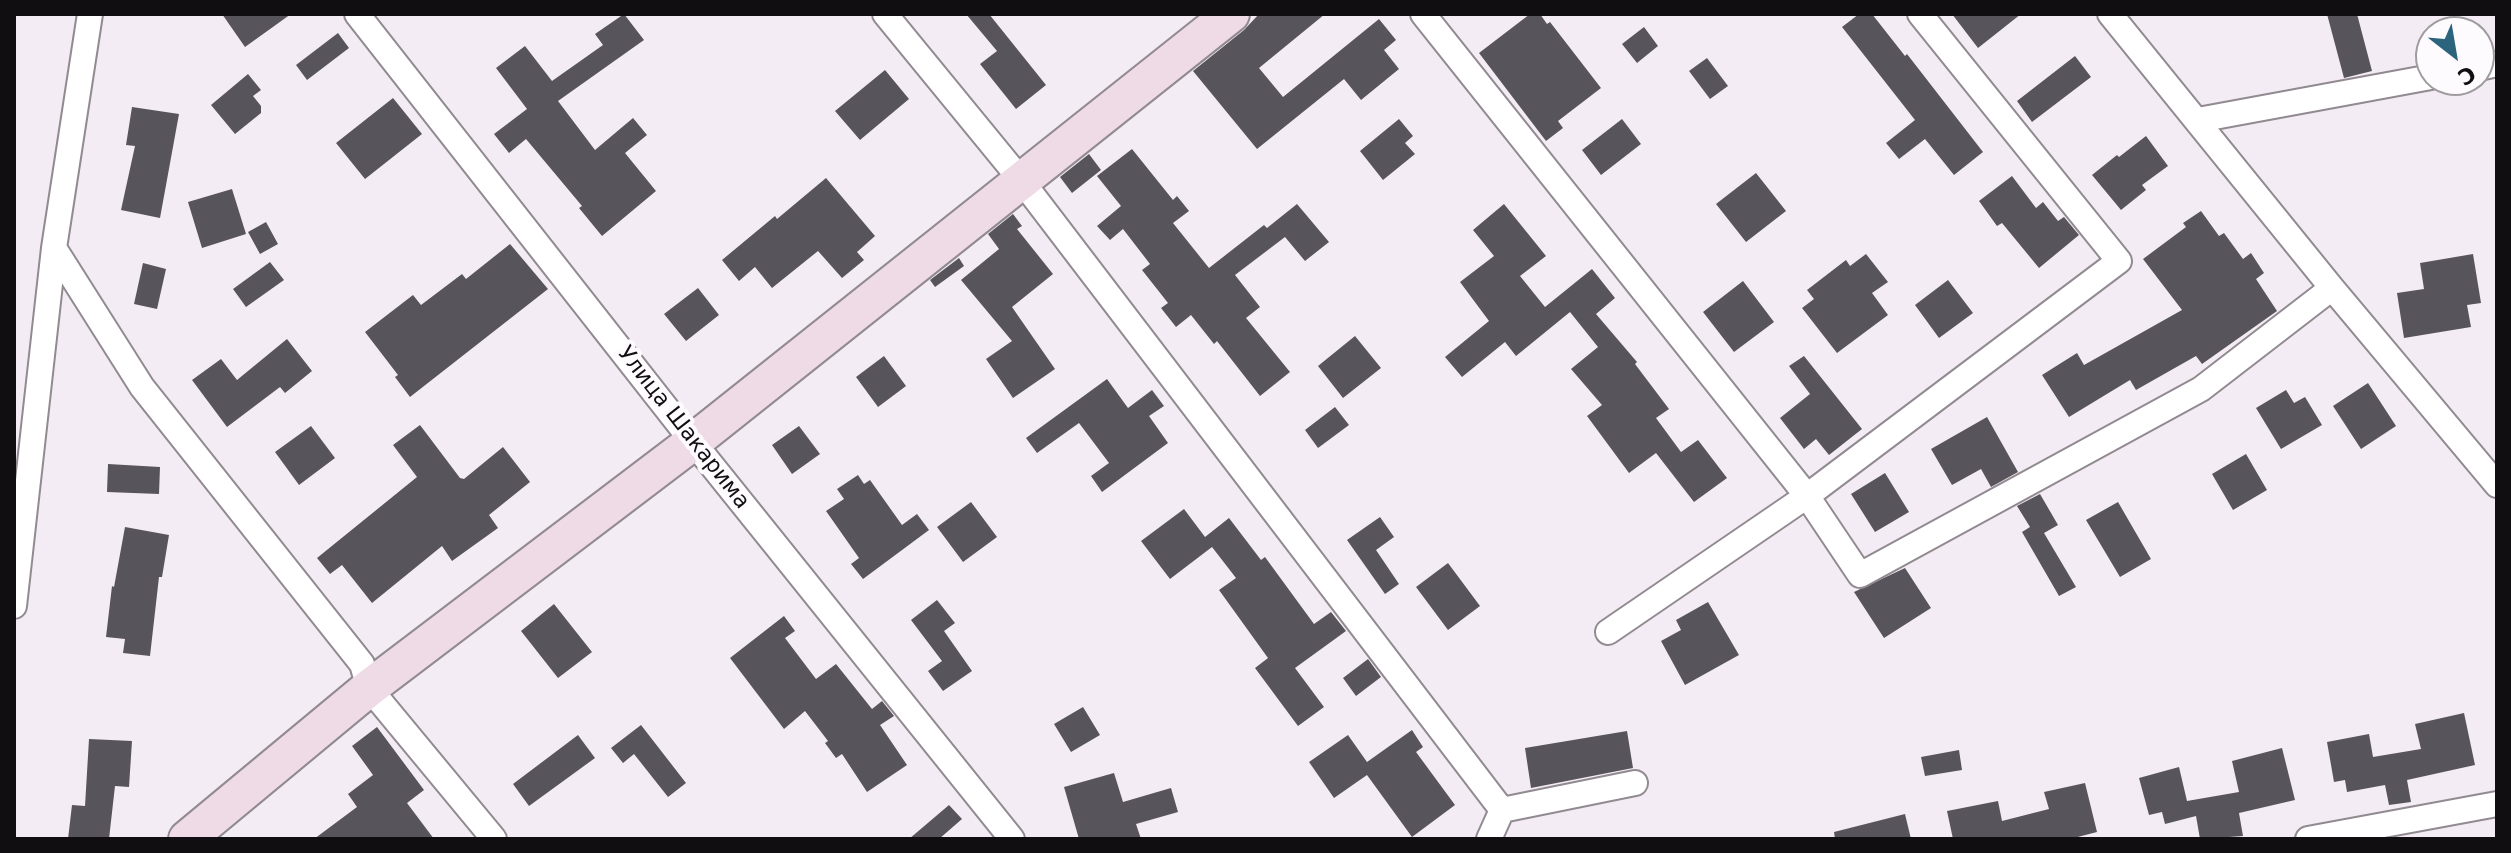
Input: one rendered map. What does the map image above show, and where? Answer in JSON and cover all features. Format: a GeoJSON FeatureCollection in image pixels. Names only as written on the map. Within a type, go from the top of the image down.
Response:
{"type":"FeatureCollection","features":[{"type":"Feature","properties":{"kind":"street"},"geometry":{"type":"LineString","coordinates":[[14,606],[54,248],[90,14]]}},
{"type":"Feature","properties":{"kind":"street","name":"Улица Шакарима"},"geometry":{"type":"LineString","coordinates":[[357,14],[693,442],[1012,839]]}},
{"type":"Feature","properties":{"kind":"street"},"geometry":{"type":"LineString","coordinates":[[885,14],[1021,180],[1502,810]]}},
{"type":"Feature","properties":{"kind":"street"},"geometry":{"type":"LineString","coordinates":[[187,839],[369,688],[693,442],[1231,14]]}},
{"type":"Feature","properties":{"kind":"street"},"geometry":{"type":"LineString","coordinates":[[1423,14],[1807,496],[1860,575],[2201,389],[2332,288]]}},
{"type":"Feature","properties":{"kind":"street"},"geometry":{"type":"LineString","coordinates":[[1608,632],[1807,496],[2119,261],[1920,14]]}},
{"type":"Feature","properties":{"kind":"street"},"geometry":{"type":"LineString","coordinates":[[2110,14],[2332,288],[2497,485]]}},
{"type":"Feature","properties":{"kind":"street"},"geometry":{"type":"LineString","coordinates":[[2198,120],[2415,80]]}},
{"type":"Feature","properties":{"kind":"street"},"geometry":{"type":"LineString","coordinates":[[54,248],[142,387],[362,664],[369,688],[494,839]]}},
{"type":"Feature","properties":{"kind":"street"},"geometry":{"type":"LineString","coordinates":[[1502,810],[1635,783]]}},
{"type":"Feature","properties":{"kind":"street"},"geometry":{"type":"LineString","coordinates":[[2308,839],[2497,804]]}},
{"type":"Feature","properties":{"kind":"street"},"geometry":{"type":"LineString","coordinates":[[1489,839],[1502,810]]}},
{"type":"Feature","properties":{"kind":"building"},"geometry":{"type":"Polygon","coordinates":[[[222,14],[291,14],[245,47],[222,14]]]}},
{"type":"Feature","properties":{"kind":"building"},"geometry":{"type":"Polygon","coordinates":[[[624,14],[644,40],[558,101],[595,150],[633,118],[647,135],[625,153],[656,191],[602,236],[579,208],[582,206],[526,139],[509,153],[494,134],[527,109],[496,68],[525,46],[552,81],[603,45],[595,34],[624,14]]]}},
{"type":"Feature","properties":{"kind":"building"},"geometry":{"type":"Polygon","coordinates":[[[966,14],[989,14],[1046,85],[1016,109],[980,64],[997,51],[966,14]]]}},
{"type":"Feature","properties":{"kind":"building"},"geometry":{"type":"Polygon","coordinates":[[[1259,14],[1325,14],[1259,68],[1283,97],[1379,19],[1396,40],[1384,50],[1399,69],[1361,100],[1344,79],[1257,149],[1193,71],[1259,14]]]}},
{"type":"Feature","properties":{"kind":"building"},"geometry":{"type":"Polygon","coordinates":[[[1530,14],[1540,14],[1547,24],[1550,22],[1601,88],[1558,121],[1563,128],[1546,141],[1479,53],[1530,14]]]}},
{"type":"Feature","properties":{"kind":"building"},"geometry":{"type":"Polygon","coordinates":[[[1859,14],[1872,14],[1983,152],[1954,175],[1925,139],[1899,159],[1886,143],[1915,120],[1842,27],[1859,14]]]}},
{"type":"Feature","properties":{"kind":"building"},"geometry":{"type":"Polygon","coordinates":[[[1952,14],[2021,14],[1978,48],[1952,14]]]}},
{"type":"Feature","properties":{"kind":"building"},"geometry":{"type":"Polygon","coordinates":[[[2327,14],[2357,14],[2372,71],[2344,78],[2327,14]]]}},
{"type":"Feature","properties":{"kind":"building"},"geometry":{"type":"Polygon","coordinates":[[[1644,27],[1658,46],[1637,63],[1622,44],[1644,27]]]}},
{"type":"Feature","properties":{"kind":"building"},"geometry":{"type":"Polygon","coordinates":[[[338,33],[349,48],[307,80],[296,65],[338,33]]]}},
{"type":"Feature","properties":{"kind":"building"},"geometry":{"type":"Polygon","coordinates":[[[2075,56],[2091,77],[2032,122],[2017,101],[2075,56]]]}},
{"type":"Feature","properties":{"kind":"building"},"geometry":{"type":"Polygon","coordinates":[[[1707,58],[1728,86],[1710,99],[1689,71],[1707,58]]]}},
{"type":"Feature","properties":{"kind":"building"},"geometry":{"type":"Polygon","coordinates":[[[885,70],[909,99],[860,140],[835,111],[885,70]]]}},
{"type":"Feature","properties":{"kind":"building"},"geometry":{"type":"Polygon","coordinates":[[[248,74],[261,90],[253,96],[261,106],[261,113],[235,134],[211,105],[248,74]]]}},
{"type":"Feature","properties":{"kind":"building"},"geometry":{"type":"Polygon","coordinates":[[[393,98],[422,134],[365,179],[336,143],[393,98]]]}},
{"type":"Feature","properties":{"kind":"building"},"geometry":{"type":"Polygon","coordinates":[[[132,107],[179,114],[160,218],[121,210],[135,146],[126,145],[132,107]]]}},
{"type":"Feature","properties":{"kind":"building"},"geometry":{"type":"Polygon","coordinates":[[[1399,119],[1413,136],[1405,143],[1415,154],[1383,180],[1360,151],[1399,119]]]}},
{"type":"Feature","properties":{"kind":"building"},"geometry":{"type":"Polygon","coordinates":[[[1622,119],[1641,144],[1601,175],[1582,150],[1622,119]]]}},
{"type":"Feature","properties":{"kind":"building"},"geometry":{"type":"Polygon","coordinates":[[[2146,136],[2168,166],[2142,185],[2146,190],[2121,210],[2092,175],[2146,136]]]}},
{"type":"Feature","properties":{"kind":"building"},"geometry":{"type":"Polygon","coordinates":[[[1132,149],[1173,200],[1177,196],[1189,211],[1173,223],[1209,268],[1264,225],[1267,228],[1297,204],[1329,242],[1305,261],[1285,237],[1235,275],[1260,307],[1246,318],[1290,372],[1260,396],[1217,341],[1214,344],[1191,315],[1176,327],[1161,308],[1168,303],[1142,270],[1150,264],[1123,229],[1110,240],[1097,226],[1121,206],[1097,176],[1132,149]]]}},
{"type":"Feature","properties":{"kind":"building"},"geometry":{"type":"Polygon","coordinates":[[[1089,154],[1101,170],[1072,193],[1060,177],[1089,154]]]}},
{"type":"Feature","properties":{"kind":"building"},"geometry":{"type":"Polygon","coordinates":[[[1756,173],[1786,211],[1746,242],[1716,204],[1756,173]]]}},
{"type":"Feature","properties":{"kind":"building"},"geometry":{"type":"Polygon","coordinates":[[[2012,176],[2036,208],[2043,202],[2058,221],[2064,217],[2079,235],[2039,268],[2002,223],[1997,226],[1979,201],[2012,176]]]}},
{"type":"Feature","properties":{"kind":"building"},"geometry":{"type":"Polygon","coordinates":[[[826,178],[875,236],[857,252],[864,260],[842,278],[818,251],[772,288],[755,267],[739,281],[722,260],[826,178]]]}},
{"type":"Feature","properties":{"kind":"building"},"geometry":{"type":"Polygon","coordinates":[[[232,189],[246,234],[202,248],[188,202],[232,189]]]}},
{"type":"Feature","properties":{"kind":"building"},"geometry":{"type":"Polygon","coordinates":[[[1504,204],[1546,256],[1520,276],[1545,307],[1592,269],[1615,298],[1596,314],[1637,362],[1635,364],[1669,409],[1656,418],[1681,452],[1698,440],[1727,478],[1694,502],[1656,453],[1629,473],[1587,416],[1602,405],[1571,369],[1598,347],[1570,312],[1516,356],[1505,342],[1462,377],[1445,357],[1489,321],[1460,282],[1494,256],[1473,230],[1504,204]]]}},
{"type":"Feature","properties":{"kind":"building"},"geometry":{"type":"Polygon","coordinates":[[[2201,211],[2219,236],[2224,233],[2243,259],[2251,253],[2264,273],[2256,279],[2277,311],[2202,364],[2196,356],[2136,390],[2130,380],[2069,417],[2042,375],[2077,353],[2084,365],[2182,310],[2143,259],[2186,227],[2183,223],[2201,211]]]}},
{"type":"Feature","properties":{"kind":"building"},"geometry":{"type":"Polygon","coordinates":[[[1013,214],[1022,226],[1017,229],[1053,274],[1012,307],[1055,369],[1013,398],[986,359],[1012,341],[961,280],[999,249],[988,234],[1013,214]]]}},
{"type":"Feature","properties":{"kind":"building"},"geometry":{"type":"Polygon","coordinates":[[[266,222],[278,244],[260,254],[248,232],[266,222]]]}},
{"type":"Feature","properties":{"kind":"building"},"geometry":{"type":"Polygon","coordinates":[[[510,244],[548,289],[410,397],[395,377],[398,375],[365,332],[413,295],[421,305],[462,274],[466,279],[510,244]]]}},
{"type":"Feature","properties":{"kind":"building"},"geometry":{"type":"Polygon","coordinates":[[[1866,254],[1888,282],[1872,293],[1888,315],[1837,353],[1802,308],[1814,299],[1807,290],[1846,260],[1850,266],[1866,254]]]}},
{"type":"Feature","properties":{"kind":"building"},"geometry":{"type":"Polygon","coordinates":[[[2473,254],[2481,303],[2467,305],[2471,327],[2404,338],[2397,293],[2424,289],[2420,263],[2473,254]]]}},
{"type":"Feature","properties":{"kind":"building"},"geometry":{"type":"Polygon","coordinates":[[[959,258],[964,266],[935,287],[930,280],[959,258]]]}},
{"type":"Feature","properties":{"kind":"building"},"geometry":{"type":"Polygon","coordinates":[[[270,262],[284,280],[246,307],[233,289],[270,262]]]}},
{"type":"Feature","properties":{"kind":"building"},"geometry":{"type":"Polygon","coordinates":[[[143,263],[166,269],[157,309],[134,304],[143,263]]]}},
{"type":"Feature","properties":{"kind":"building"},"geometry":{"type":"Polygon","coordinates":[[[1948,280],[1973,313],[1939,338],[1915,305],[1948,280]]]}},
{"type":"Feature","properties":{"kind":"building"},"geometry":{"type":"Polygon","coordinates":[[[1743,281],[1774,322],[1734,352],[1703,312],[1743,281]]]}},
{"type":"Feature","properties":{"kind":"building"},"geometry":{"type":"Polygon","coordinates":[[[698,288],[719,315],[686,341],[664,314],[698,288]]]}},
{"type":"Feature","properties":{"kind":"building"},"geometry":{"type":"Polygon","coordinates":[[[1355,336],[1381,368],[1343,398],[1318,366],[1355,336]]]}},
{"type":"Feature","properties":{"kind":"building"},"geometry":{"type":"Polygon","coordinates":[[[287,339],[312,371],[285,393],[280,387],[227,427],[192,380],[221,359],[237,380],[287,339]]]}},
{"type":"Feature","properties":{"kind":"building"},"geometry":{"type":"Polygon","coordinates":[[[884,356],[906,386],[878,407],[856,377],[884,356]]]}},
{"type":"Feature","properties":{"kind":"building"},"geometry":{"type":"Polygon","coordinates":[[[1804,356],[1862,429],[1829,455],[1816,439],[1804,449],[1780,418],[1810,394],[1789,366],[1804,356]]]}},
{"type":"Feature","properties":{"kind":"building"},"geometry":{"type":"Polygon","coordinates":[[[1107,379],[1128,408],[1152,390],[1164,406],[1149,416],[1168,443],[1102,492],[1091,476],[1109,463],[1079,423],[1037,453],[1026,438],[1107,379]]]}},
{"type":"Feature","properties":{"kind":"building"},"geometry":{"type":"Polygon","coordinates":[[[2368,383],[2396,426],[2361,449],[2333,406],[2368,383]]]}},
{"type":"Feature","properties":{"kind":"building"},"geometry":{"type":"Polygon","coordinates":[[[2286,390],[2294,403],[2305,397],[2322,425],[2281,449],[2256,408],[2286,390]]]}},
{"type":"Feature","properties":{"kind":"building"},"geometry":{"type":"Polygon","coordinates":[[[1335,407],[1349,425],[1318,448],[1305,430],[1335,407]]]}},
{"type":"Feature","properties":{"kind":"building"},"geometry":{"type":"Polygon","coordinates":[[[1987,417],[2018,472],[1991,487],[1981,469],[1952,485],[1931,449],[1987,417]]]}},
{"type":"Feature","properties":{"kind":"building"},"geometry":{"type":"Polygon","coordinates":[[[420,425],[460,478],[464,479],[503,447],[530,482],[489,515],[498,528],[452,561],[442,546],[372,603],[342,565],[330,574],[317,558],[417,477],[393,445],[420,425]]]}},
{"type":"Feature","properties":{"kind":"building"},"geometry":{"type":"Polygon","coordinates":[[[311,426],[335,458],[299,485],[275,452],[311,426]]]}},
{"type":"Feature","properties":{"kind":"building"},"geometry":{"type":"Polygon","coordinates":[[[799,426],[820,454],[792,474],[772,445],[799,426]]]}},
{"type":"Feature","properties":{"kind":"building"},"geometry":{"type":"Polygon","coordinates":[[[2246,454],[2267,490],[2233,510],[2212,474],[2246,454]]]}},
{"type":"Feature","properties":{"kind":"building"},"geometry":{"type":"Polygon","coordinates":[[[108,464],[160,467],[159,494],[107,492],[108,464]]]}},
{"type":"Feature","properties":{"kind":"building"},"geometry":{"type":"Polygon","coordinates":[[[1885,473],[1909,512],[1875,532],[1851,494],[1885,473]]]}},
{"type":"Feature","properties":{"kind":"building"},"geometry":{"type":"Polygon","coordinates":[[[858,475],[864,484],[870,480],[902,525],[917,514],[929,530],[863,579],[851,564],[859,558],[826,511],[844,499],[837,489],[858,475]]]}},
{"type":"Feature","properties":{"kind":"building"},"geometry":{"type":"Polygon","coordinates":[[[2040,494],[2058,525],[2044,533],[2076,587],[2059,596],[2022,532],[2030,527],[2017,506],[2040,494]]]}},
{"type":"Feature","properties":{"kind":"building"},"geometry":{"type":"Polygon","coordinates":[[[971,502],[997,537],[963,562],[937,527],[971,502]]]}},
{"type":"Feature","properties":{"kind":"building"},"geometry":{"type":"Polygon","coordinates":[[[2118,502],[2151,559],[2120,577],[2086,520],[2118,502]]]}},
{"type":"Feature","properties":{"kind":"building"},"geometry":{"type":"Polygon","coordinates":[[[1184,509],[1205,537],[1229,518],[1261,560],[1265,557],[1314,624],[1331,612],[1346,631],[1295,668],[1324,707],[1298,726],[1255,668],[1268,658],[1219,590],[1236,578],[1212,547],[1170,579],[1141,541],[1184,509]]]}},
{"type":"Feature","properties":{"kind":"building"},"geometry":{"type":"Polygon","coordinates":[[[1380,517],[1394,537],[1376,550],[1399,584],[1385,594],[1347,540],[1380,517]]]}},
{"type":"Feature","properties":{"kind":"building"},"geometry":{"type":"Polygon","coordinates":[[[125,527],[169,535],[162,577],[159,577],[150,656],[123,653],[125,639],[106,637],[112,586],[125,527]]]}},
{"type":"Feature","properties":{"kind":"building"},"geometry":{"type":"Polygon","coordinates":[[[1448,563],[1480,606],[1448,630],[1416,587],[1448,563]]]}},
{"type":"Feature","properties":{"kind":"building"},"geometry":{"type":"Polygon","coordinates":[[[1905,568],[1931,608],[1884,638],[1854,592],[1905,568]]]}},
{"type":"Feature","properties":{"kind":"building"},"geometry":{"type":"Polygon","coordinates":[[[937,600],[955,623],[944,631],[972,671],[943,691],[928,671],[942,661],[911,620],[937,600]]]}},
{"type":"Feature","properties":{"kind":"building"},"geometry":{"type":"Polygon","coordinates":[[[1708,602],[1739,655],[1685,685],[1661,641],[1681,630],[1676,620],[1708,602]]]}},
{"type":"Feature","properties":{"kind":"building"},"geometry":{"type":"Polygon","coordinates":[[[554,604],[592,652],[558,678],[521,631],[554,604]]]}},
{"type":"Feature","properties":{"kind":"building"},"geometry":{"type":"Polygon","coordinates":[[[784,616],[795,631],[785,638],[816,679],[836,664],[872,709],[882,701],[894,716],[880,725],[907,765],[867,792],[842,754],[836,758],[825,743],[828,741],[805,711],[784,729],[730,658],[784,616]]]}},
{"type":"Feature","properties":{"kind":"building"},"geometry":{"type":"Polygon","coordinates":[[[1368,659],[1381,677],[1356,696],[1343,678],[1368,659]]]}},
{"type":"Feature","properties":{"kind":"building"},"geometry":{"type":"Polygon","coordinates":[[[1083,707],[1100,735],[1071,752],[1054,724],[1083,707]]]}},
{"type":"Feature","properties":{"kind":"building"},"geometry":{"type":"Polygon","coordinates":[[[2464,713],[2475,765],[2407,780],[2411,802],[2389,805],[2385,785],[2347,792],[2345,780],[2334,782],[2327,742],[2369,734],[2373,757],[2421,749],[2415,724],[2464,713]]]}},
{"type":"Feature","properties":{"kind":"building"},"geometry":{"type":"Polygon","coordinates":[[[641,725],[686,783],[668,797],[634,754],[623,763],[611,748],[641,725]]]}},
{"type":"Feature","properties":{"kind":"building"},"geometry":{"type":"Polygon","coordinates":[[[377,727],[424,790],[407,803],[434,839],[314,839],[357,807],[348,794],[373,775],[352,746],[377,727]]]}},
{"type":"Feature","properties":{"kind":"building"},"geometry":{"type":"Polygon","coordinates":[[[1412,730],[1423,747],[1416,752],[1455,805],[1412,837],[1367,775],[1334,798],[1309,762],[1348,735],[1367,762],[1412,730]]]}},
{"type":"Feature","properties":{"kind":"building"},"geometry":{"type":"Polygon","coordinates":[[[1627,731],[1633,768],[1531,788],[1525,748],[1627,731]]]}},
{"type":"Feature","properties":{"kind":"building"},"geometry":{"type":"Polygon","coordinates":[[[578,735],[595,758],[529,806],[513,784],[578,735]]]}},
{"type":"Feature","properties":{"kind":"building"},"geometry":{"type":"Polygon","coordinates":[[[89,739],[132,741],[129,787],[115,786],[109,839],[68,839],[72,805],[85,806],[89,739]]]}},
{"type":"Feature","properties":{"kind":"building"},"geometry":{"type":"Polygon","coordinates":[[[2282,748],[2295,800],[2239,813],[2243,836],[2200,839],[2196,816],[2165,824],[2162,812],[2149,815],[2139,778],[2179,767],[2187,801],[2239,792],[2232,761],[2282,748]]]}},
{"type":"Feature","properties":{"kind":"building"},"geometry":{"type":"Polygon","coordinates":[[[1959,750],[1962,770],[1925,776],[1921,757],[1959,750]]]}},
{"type":"Feature","properties":{"kind":"building"},"geometry":{"type":"Polygon","coordinates":[[[1114,773],[1123,802],[1171,788],[1178,812],[1136,824],[1141,839],[1079,839],[1064,787],[1114,773]]]}},
{"type":"Feature","properties":{"kind":"building"},"geometry":{"type":"Polygon","coordinates":[[[2085,783],[2097,832],[2070,839],[1953,839],[1947,811],[1998,801],[2002,821],[2049,809],[2044,792],[2085,783]]]}},
{"type":"Feature","properties":{"kind":"building"},"geometry":{"type":"Polygon","coordinates":[[[949,805],[962,819],[939,839],[909,839],[949,805]]]}},
{"type":"Feature","properties":{"kind":"building"},"geometry":{"type":"Polygon","coordinates":[[[1905,814],[1911,839],[1835,839],[1834,832],[1905,814]]]}}]}
